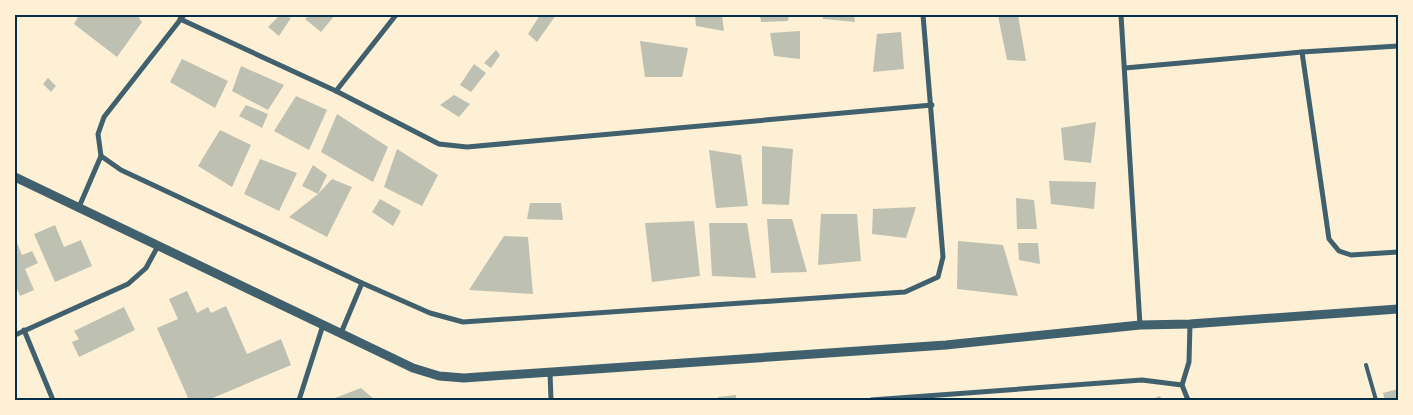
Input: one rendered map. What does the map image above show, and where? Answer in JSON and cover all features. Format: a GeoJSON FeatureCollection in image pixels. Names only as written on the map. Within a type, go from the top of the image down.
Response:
{"type":"FeatureCollection","features":[{"type":"Feature","properties":{"kind":"street"},"geometry":{"type":"LineString","coordinates":[[336,91],[396,15]]}},
{"type":"Feature","properties":{"kind":"street"},"geometry":{"type":"LineString","coordinates":[[101,156],[121,170],[362,283],[430,313],[463,322],[905,292],[938,277],[943,257],[932,105],[923,15]]}},
{"type":"Feature","properties":{"kind":"street"},"geometry":{"type":"LineString","coordinates":[[1121,15],[1140,325]]}},
{"type":"Feature","properties":{"kind":"street"},"geometry":{"type":"LineString","coordinates":[[79,207],[101,156],[98,134],[104,117],[182,17],[336,91],[439,144],[467,147],[932,105]]}},
{"type":"Feature","properties":{"kind":"street"},"geometry":{"type":"LineString","coordinates":[[1125,68],[1302,52],[1398,46]]}},
{"type":"Feature","properties":{"kind":"street"},"geometry":{"type":"LineString","coordinates":[[1302,52],[1329,239],[1339,251],[1351,255],[1398,252]]}},
{"type":"Feature","properties":{"kind":"street"},"geometry":{"type":"LineString","coordinates":[[15,177],[413,368],[439,376],[464,378],[550,373],[946,345],[1140,325],[1190,324],[1398,309]]}},
{"type":"Feature","properties":{"kind":"street"},"geometry":{"type":"LineString","coordinates":[[15,334],[128,284],[146,268],[158,246]]}},
{"type":"Feature","properties":{"kind":"street"},"geometry":{"type":"LineString","coordinates":[[341,333],[362,283]]}},
{"type":"Feature","properties":{"kind":"street"},"geometry":{"type":"LineString","coordinates":[[1188,400],[1182,385],[1190,362],[1190,324]]}},
{"type":"Feature","properties":{"kind":"street"},"geometry":{"type":"LineString","coordinates":[[300,400],[323,325]]}},
{"type":"Feature","properties":{"kind":"street"},"geometry":{"type":"LineString","coordinates":[[24,330],[53,400]]}},
{"type":"Feature","properties":{"kind":"street"},"geometry":{"type":"LineString","coordinates":[[550,373],[551,400]]}},
{"type":"Feature","properties":{"kind":"street"},"geometry":{"type":"LineString","coordinates":[[871,400],[1142,380],[1182,385]]}},
{"type":"Feature","properties":{"kind":"lane"},"geometry":{"type":"LineString","coordinates":[[1366,365],[1376,400]]}},
{"type":"Feature","properties":{"kind":"building"},"geometry":{"type":"Polygon","coordinates":[[[79,15],[137,15],[142,22],[117,57],[74,24],[79,15]]]}},
{"type":"Feature","properties":{"kind":"building"},"geometry":{"type":"Polygon","coordinates":[[[280,15],[291,18],[279,36],[268,27],[280,15]]]}},
{"type":"Feature","properties":{"kind":"building"},"geometry":{"type":"Polygon","coordinates":[[[309,15],[335,15],[321,32],[305,19],[309,15]]]}},
{"type":"Feature","properties":{"kind":"building"},"geometry":{"type":"Polygon","coordinates":[[[540,15],[556,15],[537,42],[528,34],[540,15]]]}},
{"type":"Feature","properties":{"kind":"building"},"geometry":{"type":"Polygon","coordinates":[[[695,15],[722,15],[724,31],[696,26],[695,15]]]}},
{"type":"Feature","properties":{"kind":"building"},"geometry":{"type":"Polygon","coordinates":[[[760,15],[789,15],[788,21],[761,22],[760,15]]]}},
{"type":"Feature","properties":{"kind":"building"},"geometry":{"type":"Polygon","coordinates":[[[822,15],[854,15],[855,22],[823,19],[822,15]]]}},
{"type":"Feature","properties":{"kind":"building"},"geometry":{"type":"Polygon","coordinates":[[[1018,15],[1026,61],[1007,60],[998,16],[1018,15]]]}},
{"type":"Feature","properties":{"kind":"building"},"geometry":{"type":"Polygon","coordinates":[[[800,31],[800,59],[774,56],[770,33],[800,31]]]}},
{"type":"Feature","properties":{"kind":"building"},"geometry":{"type":"Polygon","coordinates":[[[901,32],[904,69],[873,72],[877,34],[901,32]]]}},
{"type":"Feature","properties":{"kind":"building"},"geometry":{"type":"Polygon","coordinates":[[[640,41],[688,48],[682,77],[645,77],[640,41]]]}},
{"type":"Feature","properties":{"kind":"building"},"geometry":{"type":"Polygon","coordinates":[[[496,50],[500,55],[491,68],[484,63],[496,50]]]}},
{"type":"Feature","properties":{"kind":"building"},"geometry":{"type":"Polygon","coordinates":[[[182,59],[228,81],[215,108],[170,82],[182,59]]]}},
{"type":"Feature","properties":{"kind":"building"},"geometry":{"type":"Polygon","coordinates":[[[474,64],[486,73],[471,92],[460,85],[474,64]]]}},
{"type":"Feature","properties":{"kind":"building"},"geometry":{"type":"Polygon","coordinates":[[[241,66],[284,85],[268,110],[232,91],[241,66]]]}},
{"type":"Feature","properties":{"kind":"building"},"geometry":{"type":"Polygon","coordinates":[[[48,78],[56,86],[51,92],[43,84],[48,78]]]}},
{"type":"Feature","properties":{"kind":"building"},"geometry":{"type":"Polygon","coordinates":[[[454,95],[470,104],[459,117],[440,105],[454,95]]]}},
{"type":"Feature","properties":{"kind":"building"},"geometry":{"type":"Polygon","coordinates":[[[296,96],[327,110],[309,150],[274,131],[296,96]]]}},
{"type":"Feature","properties":{"kind":"building"},"geometry":{"type":"Polygon","coordinates":[[[246,105],[268,114],[262,128],[239,116],[246,105]]]}},
{"type":"Feature","properties":{"kind":"building"},"geometry":{"type":"Polygon","coordinates":[[[337,114],[388,147],[373,182],[321,152],[337,114]]]}},
{"type":"Feature","properties":{"kind":"building"},"geometry":{"type":"Polygon","coordinates":[[[1096,122],[1091,163],[1064,160],[1061,128],[1096,122]]]}},
{"type":"Feature","properties":{"kind":"building"},"geometry":{"type":"Polygon","coordinates":[[[220,130],[251,145],[232,187],[198,166],[220,130]]]}},
{"type":"Feature","properties":{"kind":"building"},"geometry":{"type":"Polygon","coordinates":[[[762,146],[793,149],[789,205],[762,204],[762,146]]]}},
{"type":"Feature","properties":{"kind":"building"},"geometry":{"type":"Polygon","coordinates":[[[397,149],[438,175],[422,206],[384,187],[397,149]]]}},
{"type":"Feature","properties":{"kind":"building"},"geometry":{"type":"Polygon","coordinates":[[[709,150],[741,155],[748,206],[716,208],[709,150]]]}},
{"type":"Feature","properties":{"kind":"building"},"geometry":{"type":"Polygon","coordinates":[[[260,159],[297,173],[279,211],[244,194],[260,159]]]}},
{"type":"Feature","properties":{"kind":"building"},"geometry":{"type":"Polygon","coordinates":[[[313,165],[327,175],[318,194],[302,186],[313,165]]]}},
{"type":"Feature","properties":{"kind":"building"},"geometry":{"type":"Polygon","coordinates":[[[332,179],[352,187],[327,237],[289,217],[318,194],[332,179]]]}},
{"type":"Feature","properties":{"kind":"building"},"geometry":{"type":"Polygon","coordinates":[[[1049,181],[1096,182],[1094,209],[1051,204],[1049,181]]]}},
{"type":"Feature","properties":{"kind":"building"},"geometry":{"type":"Polygon","coordinates":[[[1016,198],[1034,200],[1037,229],[1017,229],[1016,198]]]}},
{"type":"Feature","properties":{"kind":"building"},"geometry":{"type":"Polygon","coordinates":[[[380,199],[401,211],[393,226],[372,212],[380,199]]]}},
{"type":"Feature","properties":{"kind":"building"},"geometry":{"type":"Polygon","coordinates":[[[530,203],[561,203],[563,220],[527,219],[530,203]]]}},
{"type":"Feature","properties":{"kind":"building"},"geometry":{"type":"Polygon","coordinates":[[[916,207],[906,238],[872,234],[873,209],[916,207]]]}},
{"type":"Feature","properties":{"kind":"building"},"geometry":{"type":"Polygon","coordinates":[[[821,214],[857,214],[861,261],[818,265],[821,214]]]}},
{"type":"Feature","properties":{"kind":"building"},"geometry":{"type":"Polygon","coordinates":[[[767,219],[792,219],[807,272],[771,273],[767,219]]]}},
{"type":"Feature","properties":{"kind":"building"},"geometry":{"type":"Polygon","coordinates":[[[694,221],[700,276],[652,282],[645,223],[694,221]]]}},
{"type":"Feature","properties":{"kind":"building"},"geometry":{"type":"Polygon","coordinates":[[[709,223],[747,223],[756,278],[712,276],[709,223]]]}},
{"type":"Feature","properties":{"kind":"building"},"geometry":{"type":"Polygon","coordinates":[[[55,225],[64,247],[81,240],[92,266],[55,282],[34,234],[55,225]]]}},
{"type":"Feature","properties":{"kind":"building"},"geometry":{"type":"Polygon","coordinates":[[[504,236],[528,237],[533,294],[469,290],[504,236]]]}},
{"type":"Feature","properties":{"kind":"building"},"geometry":{"type":"Polygon","coordinates":[[[15,238],[22,255],[32,251],[38,263],[25,269],[34,290],[20,296],[15,284],[15,238]]]}},
{"type":"Feature","properties":{"kind":"building"},"geometry":{"type":"Polygon","coordinates":[[[958,241],[1003,245],[1018,296],[957,289],[958,241]]]}},
{"type":"Feature","properties":{"kind":"building"},"geometry":{"type":"Polygon","coordinates":[[[1018,243],[1038,243],[1040,264],[1019,260],[1018,243]]]}},
{"type":"Feature","properties":{"kind":"building"},"geometry":{"type":"Polygon","coordinates":[[[187,291],[197,313],[208,307],[211,313],[226,306],[247,354],[281,339],[291,365],[208,400],[189,400],[157,328],[178,319],[169,299],[187,291]]]}},
{"type":"Feature","properties":{"kind":"building"},"geometry":{"type":"Polygon","coordinates":[[[124,307],[135,330],[79,357],[72,342],[79,339],[74,331],[124,307]]]}},
{"type":"Feature","properties":{"kind":"building"},"geometry":{"type":"Polygon","coordinates":[[[361,388],[375,400],[335,400],[335,398],[361,388]]]}},
{"type":"Feature","properties":{"kind":"building"},"geometry":{"type":"Polygon","coordinates":[[[1398,389],[1398,400],[1385,400],[1383,393],[1398,389]]]}},
{"type":"Feature","properties":{"kind":"building"},"geometry":{"type":"Polygon","coordinates":[[[736,395],[736,400],[718,400],[718,397],[736,395]]]}},
{"type":"Feature","properties":{"kind":"building"},"geometry":{"type":"Polygon","coordinates":[[[1160,396],[1162,400],[1150,400],[1160,396]]]}}]}
